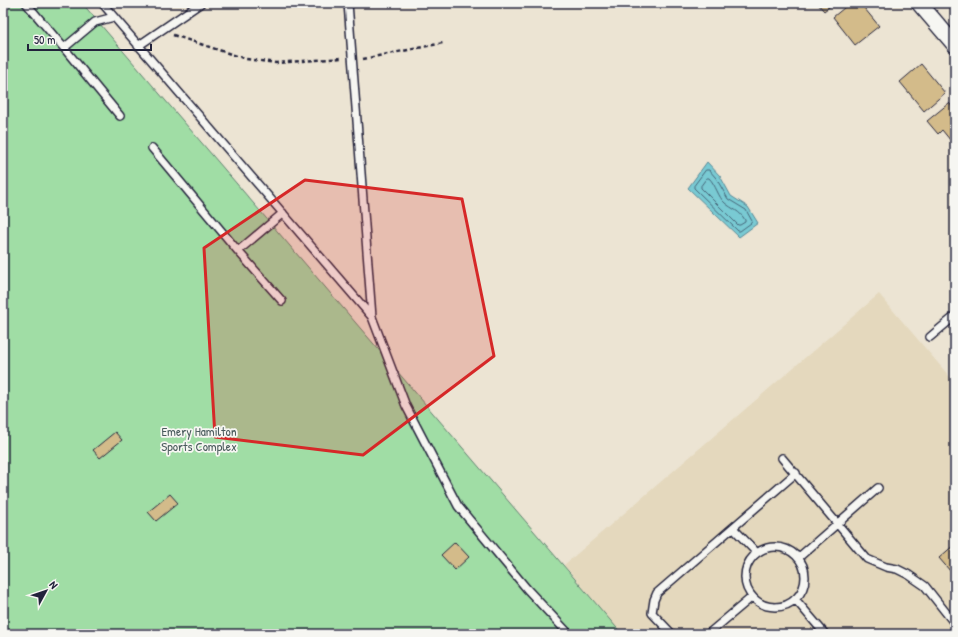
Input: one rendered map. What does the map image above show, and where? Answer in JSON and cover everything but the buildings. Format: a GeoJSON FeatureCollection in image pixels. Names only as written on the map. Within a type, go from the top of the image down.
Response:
{"type":"FeatureCollection","features":[{"type":"Feature","properties":{"kind":"street"},"geometry":{"type":"LineString","coordinates":[[919,3],[955,45]]}},
{"type":"Feature","properties":{"kind":"lane"},"geometry":{"type":"LineString","coordinates":[[26,3],[120,116]]}},
{"type":"Feature","properties":{"kind":"lane"},"geometry":{"type":"LineString","coordinates":[[102,3],[372,317]]}},
{"type":"Feature","properties":{"kind":"lane"},"geometry":{"type":"LineString","coordinates":[[138,46],[201,3]]}},
{"type":"Feature","properties":{"kind":"lane"},"geometry":{"type":"LineString","coordinates":[[348,3],[372,317],[406,406],[458,506],[527,589],[568,634]]}},
{"type":"Feature","properties":{"kind":"lane"},"geometry":{"type":"LineString","coordinates":[[64,48],[95,22],[114,17]]}},
{"type":"Feature","properties":{"kind":"lane"},"geometry":{"type":"LineString","coordinates":[[152,148],[282,301]]}},
{"type":"Feature","properties":{"kind":"lane"},"geometry":{"type":"LineString","coordinates":[[238,251],[283,213]]}},
{"type":"Feature","properties":{"kind":"lane"},"geometry":{"type":"LineString","coordinates":[[930,337],[955,316]]}},
{"type":"Feature","properties":{"kind":"lane"},"geometry":{"type":"LineString","coordinates":[[782,458],[867,559],[886,567],[897,569],[925,586],[955,624]]}},
{"type":"Feature","properties":{"kind":"lane"},"geometry":{"type":"LineString","coordinates":[[672,634],[652,613],[654,600],[658,593],[796,473]]}},
{"type":"Feature","properties":{"kind":"lane"},"geometry":{"type":"LineString","coordinates":[[798,558],[878,488]]}},
{"type":"Feature","properties":{"kind":"lane"},"geometry":{"type":"LineString","coordinates":[[733,528],[757,553]]}},
{"type":"Feature","properties":{"kind":"lane"},"geometry":{"type":"LineString","coordinates":[[771,547],[778,547],[792,553],[798,558],[804,572],[804,579],[803,587],[795,599],[782,606],[774,607],[760,604],[752,596],[746,586],[745,572],[751,558],[757,553],[771,547]]}},
{"type":"Feature","properties":{"kind":"lane"},"geometry":{"type":"LineString","coordinates":[[708,634],[752,596]]}},
{"type":"Feature","properties":{"kind":"lane"},"geometry":{"type":"LineString","coordinates":[[795,599],[825,634]]}},
{"type":"Feature","properties":{"kind":"path"},"geometry":{"type":"LineString","coordinates":[[160,31],[246,59],[276,63],[352,59],[443,43]]}},
{"type":"Feature","properties":{"kind":"highlighted area"},"geometry":{"type":"Polygon","coordinates":[[[305,180],[462,199],[494,356],[363,455],[215,437],[204,248],[305,180]]]}},
{"type":"Feature","properties":{"kind":"shaded area"},"geometry":{"type":"Polygon","coordinates":[[[879,294],[955,383],[955,634],[622,634],[564,565],[879,294]]]}},
{"type":"Feature","properties":{"kind":"green space","name":"Emery Hamilton Sports Complex"},"geometry":{"type":"Polygon","coordinates":[[[3,3],[82,3],[622,634],[3,634],[3,3]]]}},
{"type":"Feature","properties":{"kind":"water"},"geometry":{"type":"Polygon","coordinates":[[[707,162],[720,176],[731,196],[748,207],[758,223],[739,237],[688,188],[707,162]]]}}]}
